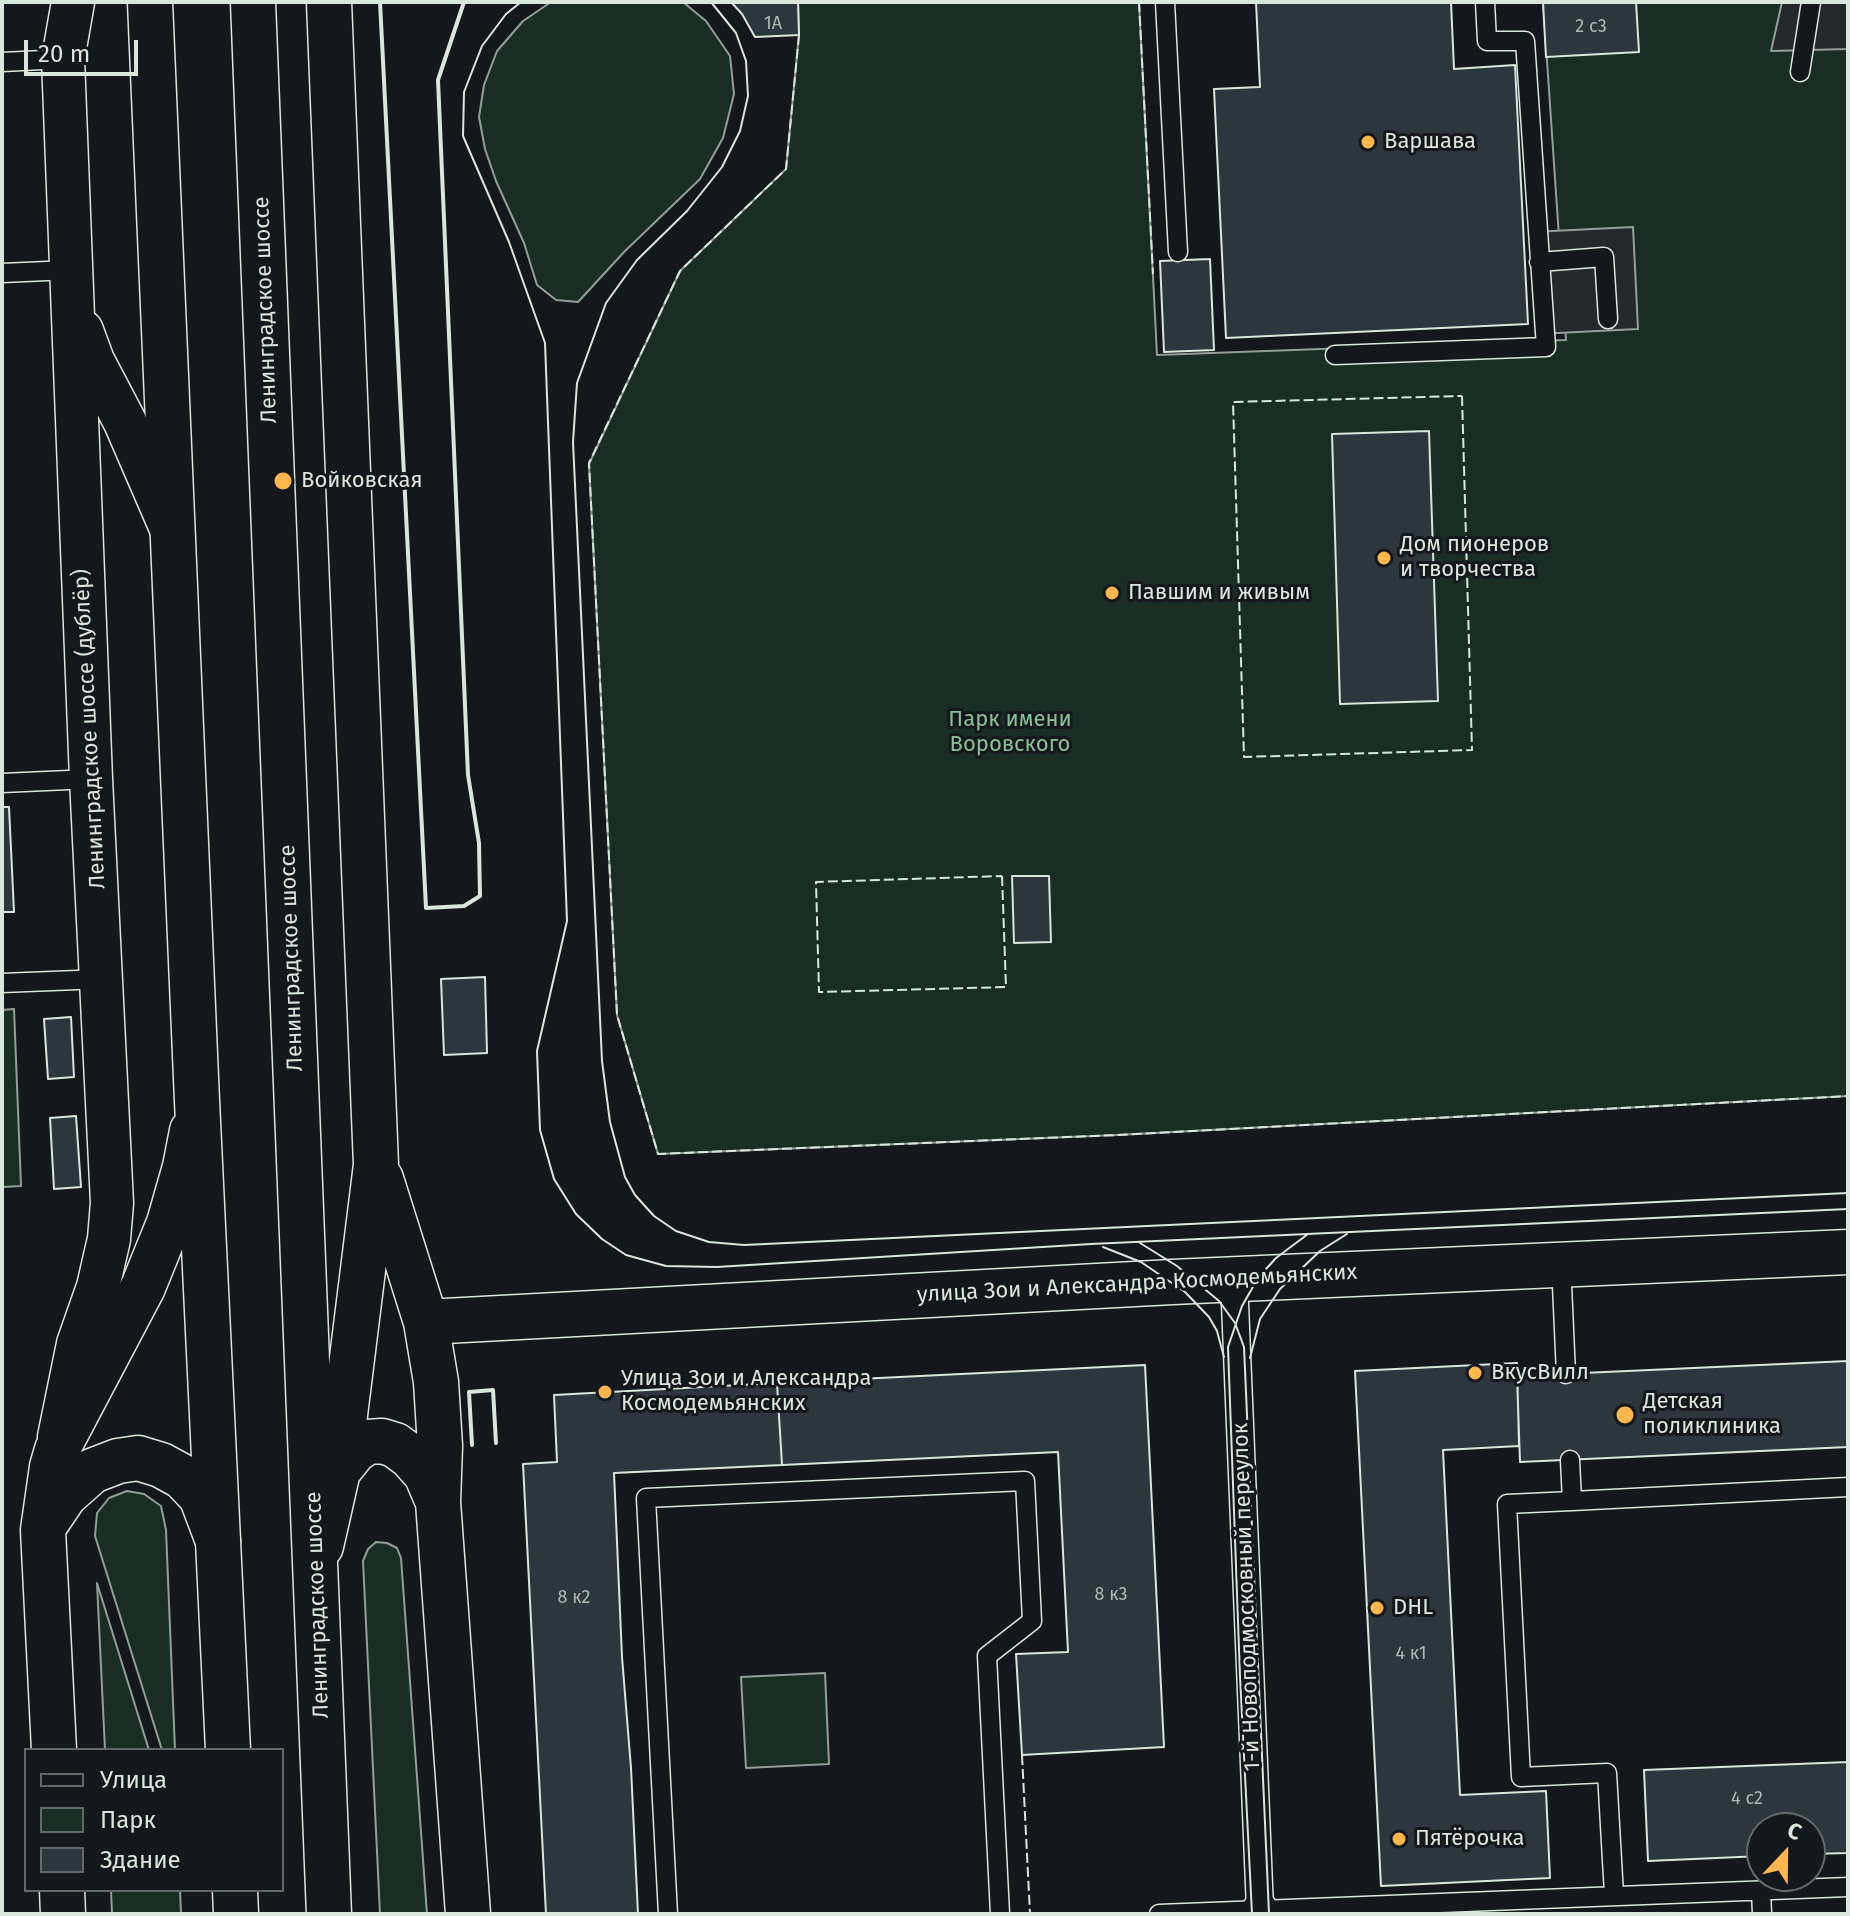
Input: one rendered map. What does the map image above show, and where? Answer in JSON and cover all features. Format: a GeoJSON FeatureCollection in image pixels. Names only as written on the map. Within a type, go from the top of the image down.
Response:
{"type":"FeatureCollection","features":[{"type":"Feature","properties":{"kind":"main road"},"geometry":{"type":"LineString","coordinates":[[150,2],[228,1748]]}},
{"type":"Feature","properties":{"kind":"main road","name":"Ленинградское шоссе"},"geometry":{"type":"LineString","coordinates":[[253,2],[329,1914]]}},
{"type":"Feature","properties":{"kind":"main road"},"geometry":{"type":"LineString","coordinates":[[316,1563],[338,1471],[376,1165],[329,2]]}},
{"type":"Feature","properties":{"kind":"main road"},"geometry":{"type":"LineString","coordinates":[[54,1748],[44,1526],[57,1450],[143,1287],[169,1223],[185,1167],[197,1101]]}},
{"type":"Feature","properties":{"kind":"main road"},"geometry":{"type":"LineString","coordinates":[[376,1165],[426,1322],[436,1382],[440,1446],[438,1502],[468,1914]]}},
{"type":"Feature","properties":{"kind":"main road","name":"улица Зои и Александра Космодемьянских"},"geometry":{"type":"LineString","coordinates":[[426,1322],[1561,1263],[1848,1252]]}},
{"type":"Feature","properties":{"kind":"main road"},"geometry":{"type":"LineString","coordinates":[[338,1471],[354,1451],[367,1442],[382,1441],[395,1445],[426,1474],[438,1502]]}},
{"type":"Feature","properties":{"kind":"main road"},"geometry":{"type":"LineString","coordinates":[[44,1526],[65,1495],[92,1471],[118,1461],[138,1458],[161,1465],[183,1477],[201,1496],[218,1541]]}},
{"type":"Feature","properties":{"kind":"main road"},"geometry":{"type":"LineString","coordinates":[[62,1892],[63,1914]]}},
{"type":"Feature","properties":{"kind":"main road"},"geometry":{"type":"LineString","coordinates":[[235,1892],[236,1914]]}},
{"type":"Feature","properties":{"kind":"street","name":"Ленинградское шоссе (дублёр)"},"geometry":{"type":"LineString","coordinates":[[57,1450],[72,1367],[98,1287],[109,1239],[112,1203],[91,779],[63,59],[73,2]]}},
{"type":"Feature","properties":{"kind":"street"},"geometry":{"type":"LineString","coordinates":[[71,287],[93,361],[125,422],[173,531]]}},
{"type":"Feature","properties":{"kind":"street","name":"1-й Новоподмосковный переулок"},"geometry":{"type":"LineString","coordinates":[[1234,1280],[1260,1911]]}},
{"type":"Feature","properties":{"kind":"lane"},"geometry":{"type":"LineString","coordinates":[[1165,2],[1178,252]]}},
{"type":"Feature","properties":{"kind":"lane"},"geometry":{"type":"LineString","coordinates":[[1335,355],[1546,347],[1525,41],[1487,41],[1485,2]]}},
{"type":"Feature","properties":{"kind":"lane"},"geometry":{"type":"LineString","coordinates":[[1800,72],[1811,2]]}},
{"type":"Feature","properties":{"kind":"lane"},"geometry":{"type":"LineString","coordinates":[[2,62],[63,59]]}},
{"type":"Feature","properties":{"kind":"lane"},"geometry":{"type":"LineString","coordinates":[[1539,262],[1604,257],[1608,319]]}},
{"type":"Feature","properties":{"kind":"lane"},"geometry":{"type":"LineString","coordinates":[[2,273],[71,287]]}},
{"type":"Feature","properties":{"kind":"lane"},"geometry":{"type":"LineString","coordinates":[[2,783],[91,779]]}},
{"type":"Feature","properties":{"kind":"lane"},"geometry":{"type":"LineString","coordinates":[[2,983],[102,979]]}},
{"type":"Feature","properties":{"kind":"lane"},"geometry":{"type":"LineString","coordinates":[[1561,1263],[1566,1374]]}},
{"type":"Feature","properties":{"kind":"lane"},"geometry":{"type":"LineString","coordinates":[[1570,1460],[1572,1501]]}},
{"type":"Feature","properties":{"kind":"lane"},"geometry":{"type":"LineString","coordinates":[[668,1914],[646,1498],[1025,1481],[1032,1621],[987,1656],[1000,1914]]}},
{"type":"Feature","properties":{"kind":"lane"},"geometry":{"type":"LineString","coordinates":[[1614,1895],[1607,1773],[1521,1777],[1507,1504],[1848,1487]]}},
{"type":"Feature","properties":{"kind":"lane"},"geometry":{"type":"LineString","coordinates":[[1826,1888],[1848,1887]]}},
{"type":"Feature","properties":{"kind":"lane"},"geometry":{"type":"LineString","coordinates":[[1159,1914],[1562,1906],[1614,1895],[1746,1891]]}},
{"type":"Feature","properties":{"kind":"lane"},"geometry":{"type":"LineString","coordinates":[[1761,1892],[1762,1914]]}},
{"type":"Feature","properties":{"kind":"green space"},"geometry":{"type":"Polygon","coordinates":[[[551,2],[683,2],[706,21],[730,56],[734,94],[723,138],[700,179],[625,251],[578,302],[556,300],[537,285],[524,243],[496,181],[485,149],[479,117],[484,85],[497,51],[523,21],[551,2]]]}},
{"type":"Feature","properties":{"kind":"green space","name":"Парк имени Воровского"},"geometry":{"type":"Polygon","coordinates":[[[798,2],[1139,2],[1157,355],[1566,340],[1543,2],[1848,2],[1848,1096],[1117,1135],[658,1154],[617,1015],[589,464],[680,271],[786,169],[799,35],[798,2]]]}},
{"type":"Feature","properties":{"kind":"green space"},"geometry":{"type":"Polygon","coordinates":[[[14,1009],[21,1186],[2,1187],[2,1010],[14,1009]]]}},
{"type":"Feature","properties":{"kind":"green space"},"geometry":{"type":"Polygon","coordinates":[[[127,1491],[144,1494],[161,1506],[166,1530],[175,1748],[161,1748],[95,1536],[97,1513],[109,1498],[127,1491]]]}},
{"type":"Feature","properties":{"kind":"green space"},"geometry":{"type":"Polygon","coordinates":[[[376,1542],[397,1548],[401,1558],[427,1914],[380,1914],[363,1561],[368,1549],[376,1542]]]}},
{"type":"Feature","properties":{"kind":"green space"},"geometry":{"type":"Polygon","coordinates":[[[97,1583],[148,1748],[105,1748],[97,1583]]]}},
{"type":"Feature","properties":{"kind":"green space"},"geometry":{"type":"Polygon","coordinates":[[[825,1673],[829,1764],[746,1768],[741,1677],[825,1673]]]}},
{"type":"Feature","properties":{"kind":"green space"},"geometry":{"type":"Polygon","coordinates":[[[111,1892],[180,1892],[181,1914],[112,1914],[111,1892]]]}},
{"type":"Feature","properties":{"kind":"shaded area"},"geometry":{"type":"Polygon","coordinates":[[[1782,2],[1848,2],[1848,49],[1771,51],[1782,2]]]}},
{"type":"Feature","properties":{"kind":"shaded area"},"geometry":{"type":"Polygon","coordinates":[[[1633,227],[1638,329],[1537,334],[1532,232],[1633,227]]]}},
{"type":"Feature","properties":{"kind":"building"},"geometry":{"type":"Polygon","coordinates":[[[731,2],[798,2],[799,35],[755,37],[731,2]]]}},
{"type":"Feature","properties":{"kind":"building","name":"Варшава"},"geometry":{"type":"Polygon","coordinates":[[[1256,2],[1451,2],[1454,69],[1515,65],[1528,324],[1226,338],[1214,89],[1260,87],[1256,2]]]}},
{"type":"Feature","properties":{"kind":"building"},"geometry":{"type":"Polygon","coordinates":[[[1543,2],[1636,2],[1639,52],[1546,57],[1543,2]]]}},
{"type":"Feature","properties":{"kind":"building"},"geometry":{"type":"Polygon","coordinates":[[[1210,259],[1214,350],[1164,352],[1160,261],[1210,259]]]}},
{"type":"Feature","properties":{"kind":"building","name":"Дом пионеров и творчества"},"geometry":{"type":"Polygon","coordinates":[[[1429,431],[1438,701],[1340,704],[1332,434],[1429,431]]]}},
{"type":"Feature","properties":{"kind":"building"},"geometry":{"type":"Polygon","coordinates":[[[2,807],[9,807],[14,912],[2,912],[2,807]]]}},
{"type":"Feature","properties":{"kind":"building"},"geometry":{"type":"Polygon","coordinates":[[[1012,876],[1049,876],[1051,942],[1014,943],[1012,876]]]}},
{"type":"Feature","properties":{"kind":"building"},"geometry":{"type":"Polygon","coordinates":[[[485,977],[487,1053],[444,1055],[441,979],[485,977]]]}},
{"type":"Feature","properties":{"kind":"building"},"geometry":{"type":"Polygon","coordinates":[[[71,1017],[74,1077],[48,1079],[44,1019],[71,1017]]]}},
{"type":"Feature","properties":{"kind":"building"},"geometry":{"type":"Polygon","coordinates":[[[76,1116],[81,1187],[54,1189],[50,1118],[76,1116]]]}},
{"type":"Feature","properties":{"kind":"building"},"geometry":{"type":"Polygon","coordinates":[[[1848,1361],[1848,1447],[1520,1462],[1517,1376],[1848,1361]]]}},
{"type":"Feature","properties":{"kind":"building"},"geometry":{"type":"Polygon","coordinates":[[[1517,1363],[1519,1446],[1443,1450],[1460,1795],[1546,1791],[1550,1878],[1381,1886],[1355,1371],[1517,1363]]]}},
{"type":"Feature","properties":{"kind":"building"},"geometry":{"type":"Polygon","coordinates":[[[1145,1365],[1164,1747],[1022,1755],[1016,1654],[1068,1652],[1058,1452],[782,1465],[777,1383],[1145,1365]]]}},
{"type":"Feature","properties":{"kind":"building"},"geometry":{"type":"Polygon","coordinates":[[[777,1383],[782,1465],[614,1473],[638,1914],[546,1914],[523,1464],[557,1462],[554,1395],[777,1383]]]}},
{"type":"Feature","properties":{"kind":"building"},"geometry":{"type":"Polygon","coordinates":[[[1848,1762],[1848,1853],[1826,1854],[1826,1812],[1746,1812],[1746,1857],[1648,1861],[1644,1770],[1848,1762]]]}},
{"type":"Feature","properties":{"kind":"tram line"},"geometry":{"type":"LineString","coordinates":[[521,2],[506,14],[482,46],[464,92],[463,136],[509,242],[545,343],[567,921],[537,1051],[540,1130],[554,1179],[576,1214],[602,1239],[626,1255],[666,1266],[717,1267],[1091,1244],[1848,1209]]}},
{"type":"Feature","properties":{"kind":"tram line"},"geometry":{"type":"LineString","coordinates":[[711,2],[736,33],[746,61],[748,96],[740,131],[722,167],[687,211],[637,260],[606,303],[577,383],[573,442],[602,1061],[610,1122],[625,1177],[635,1195],[654,1216],[676,1231],[709,1242],[744,1245],[1848,1193]]}},
{"type":"Feature","properties":{"kind":"tram line"},"geometry":{"type":"LineString","coordinates":[[1252,1914],[1228,1347],[1242,1306],[1258,1278],[1276,1258],[1308,1234]]}},
{"type":"Feature","properties":{"kind":"tram line"},"geometry":{"type":"LineString","coordinates":[[1250,1358],[1260,1319],[1280,1289],[1320,1251],[1347,1234]]}},
{"type":"Feature","properties":{"kind":"tram line"},"geometry":{"type":"LineString","coordinates":[[1140,1243],[1177,1266],[1219,1301],[1235,1323],[1244,1347],[1269,1914]]}},
{"type":"Feature","properties":{"kind":"tram line"},"geometry":{"type":"LineString","coordinates":[[1103,1247],[1141,1262],[1185,1292],[1209,1317],[1217,1331],[1224,1357]]}},
{"type":"Feature","properties":{"kind":"fence"},"geometry":{"type":"LineString","coordinates":[[1139,2],[1153,274]]}},
{"type":"Feature","properties":{"kind":"fence"},"geometry":{"type":"LineString","coordinates":[[799,35],[786,169],[680,271],[589,463],[617,1015],[658,1154],[1117,1135],[1848,1096]]}},
{"type":"Feature","properties":{"kind":"fence"},"geometry":{"type":"LineString","coordinates":[[1462,396],[1472,750],[1244,757],[1233,402],[1462,396]]}},
{"type":"Feature","properties":{"kind":"fence"},"geometry":{"type":"LineString","coordinates":[[1002,876],[1006,987],[819,992],[816,882],[1002,876]]}},
{"type":"Feature","properties":{"kind":"fence"},"geometry":{"type":"LineString","coordinates":[[1022,1755],[1030,1914]]}},
{"type":"Feature","properties":{"kind":"wall"},"geometry":{"type":"LineString","coordinates":[[380,2],[426,908],[464,906],[480,896],[479,843],[468,775],[438,80],[464,2]]}},
{"type":"Feature","properties":{"kind":"wall"},"geometry":{"type":"LineString","coordinates":[[472,1445],[469,1392],[493,1390],[496,1443]]}},
{"type":"Feature","properties":{"kind":"place","name":"Варшава"},"geometry":{"type":"Point","coordinates":[1368,142]}},
{"type":"Feature","properties":{"kind":"place","name":"Войковская"},"geometry":{"type":"Point","coordinates":[283,481]}},
{"type":"Feature","properties":{"kind":"place","name":"Дом пионеров и творчества"},"geometry":{"type":"Point","coordinates":[1384,558]}},
{"type":"Feature","properties":{"kind":"place","name":"Павшим и живым"},"geometry":{"type":"Point","coordinates":[1112,593]}},
{"type":"Feature","properties":{"kind":"place","name":"ВкусВилл"},"geometry":{"type":"Point","coordinates":[1475,1373]}},
{"type":"Feature","properties":{"kind":"place","name":"Улица Зои и Александра Космодемьянских"},"geometry":{"type":"Point","coordinates":[605,1392]}},
{"type":"Feature","properties":{"kind":"place","name":"Детская поликлиника"},"geometry":{"type":"Point","coordinates":[1625,1415]}},
{"type":"Feature","properties":{"kind":"place","name":"DHL"},"geometry":{"type":"Point","coordinates":[1377,1608]}},
{"type":"Feature","properties":{"kind":"place","name":"Пятёрочка"},"geometry":{"type":"Point","coordinates":[1399,1839]}}]}
